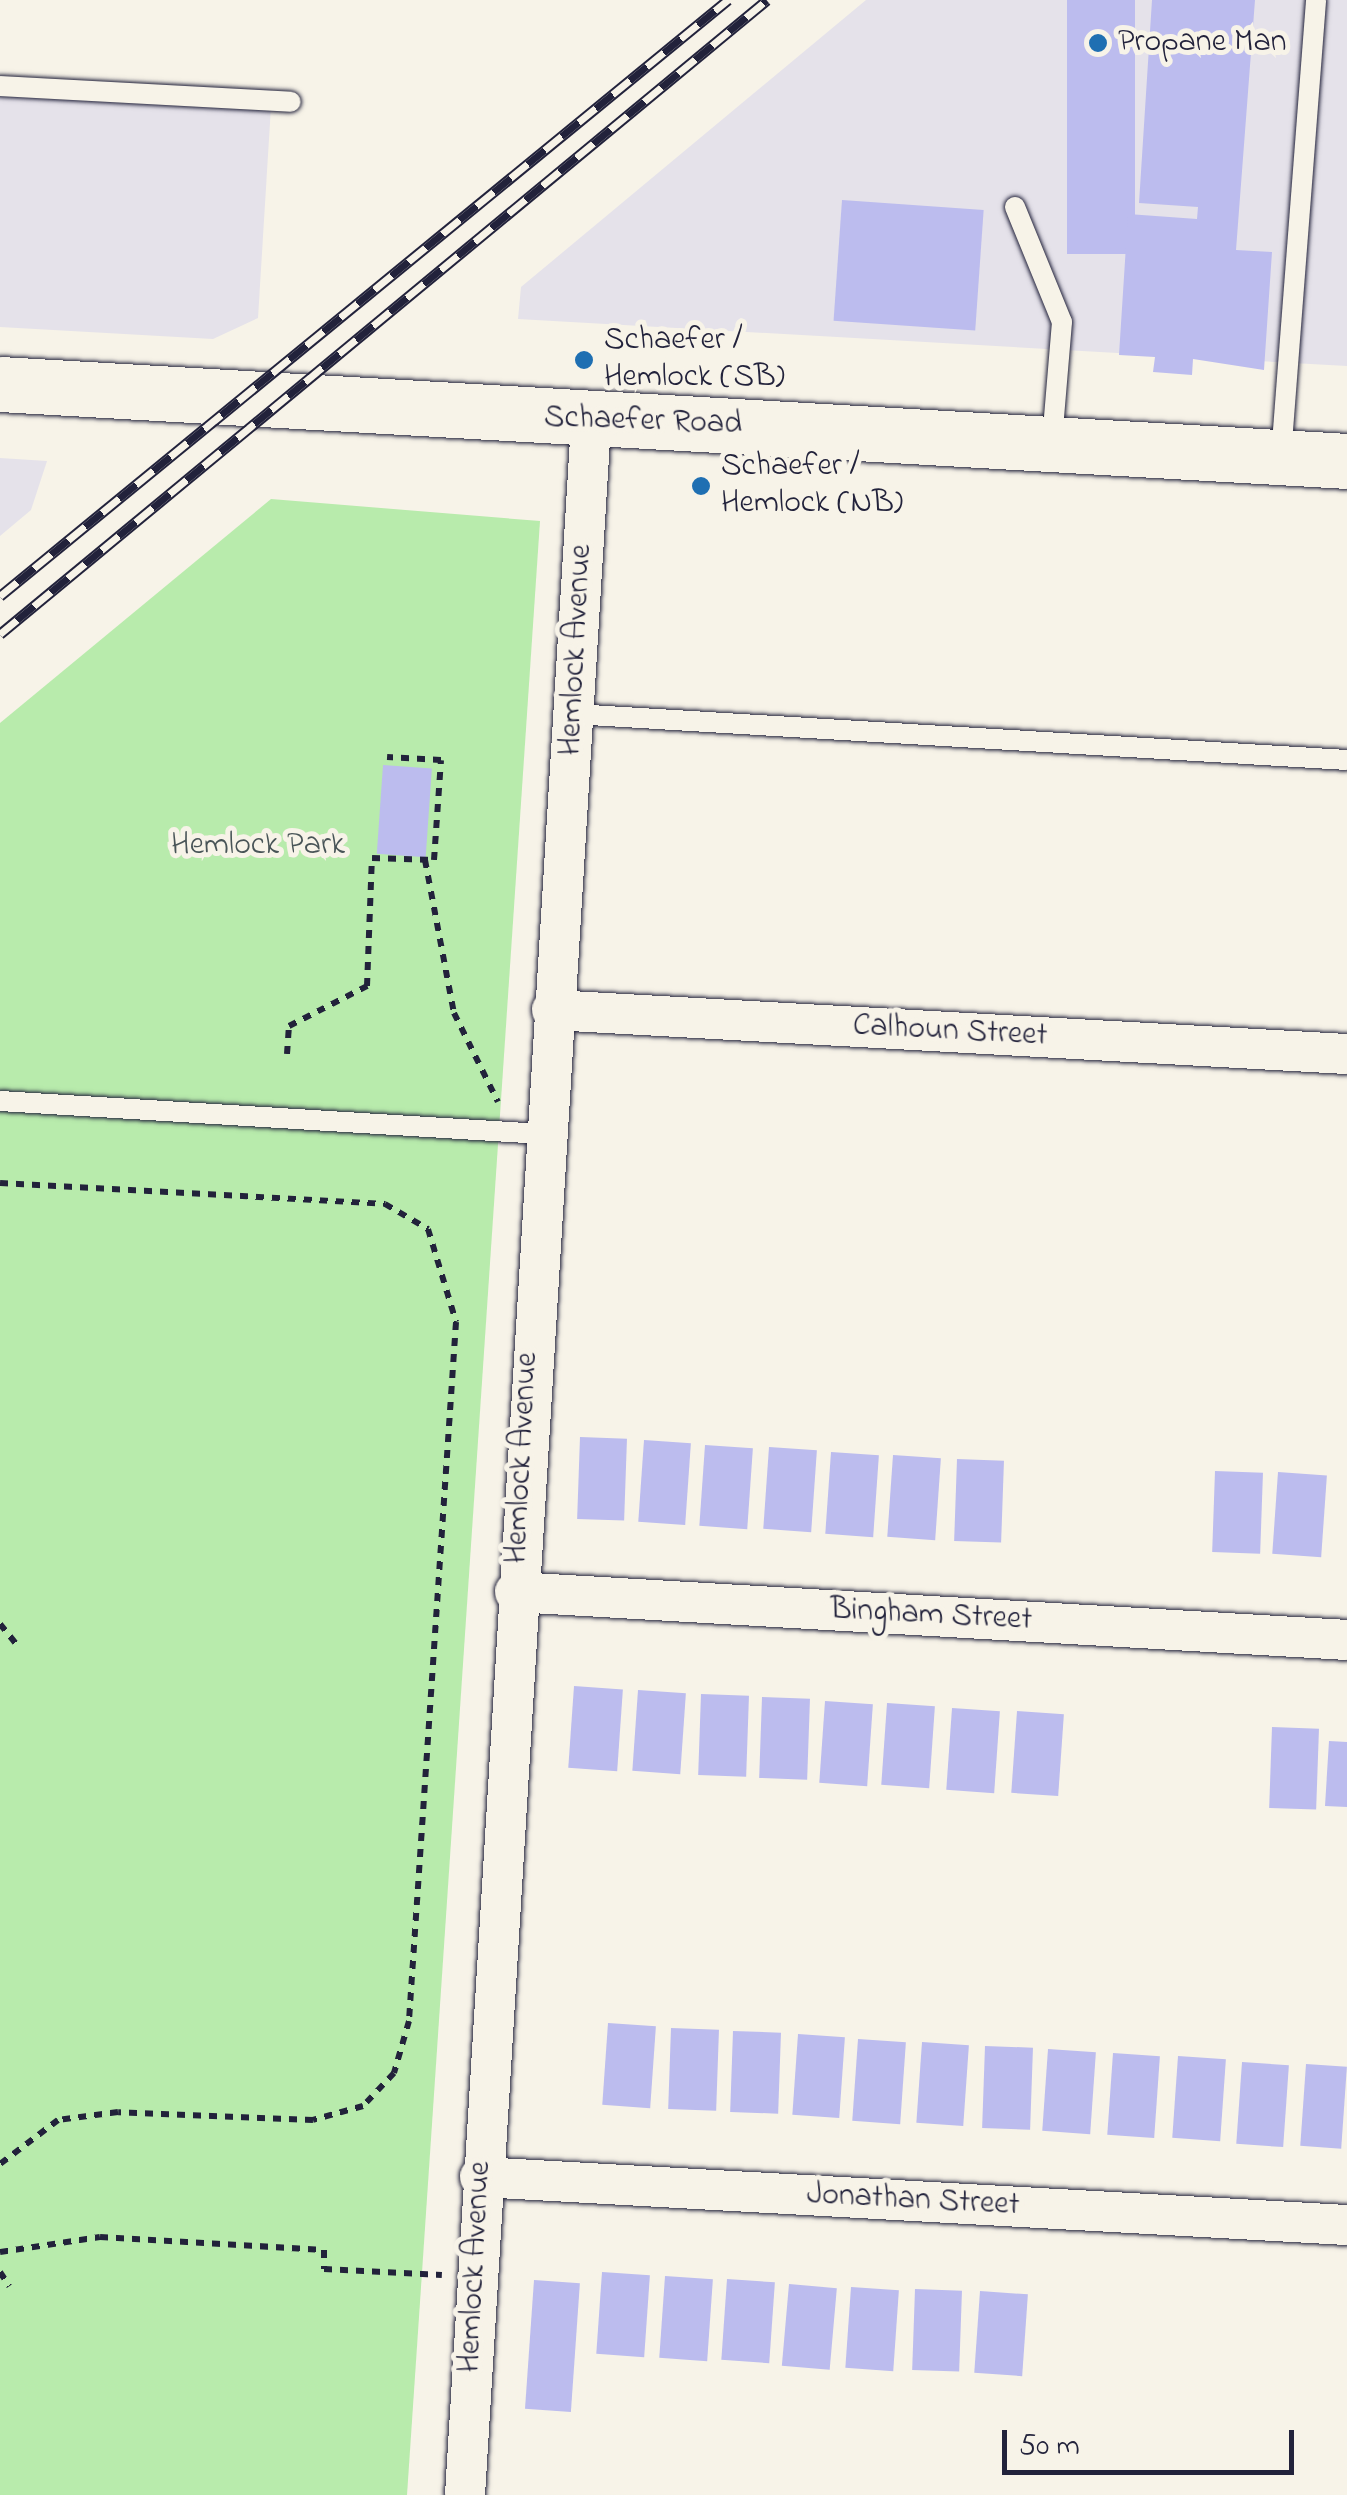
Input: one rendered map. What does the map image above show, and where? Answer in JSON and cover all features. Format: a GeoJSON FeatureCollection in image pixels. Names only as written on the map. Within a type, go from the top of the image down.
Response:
{"type":"FeatureCollection","features":[{"type":"Feature","properties":{"kind":"main road","name":"Schaefer Road"},"geometry":{"type":"LineString","coordinates":[[0,384],[591,422],[1347,461]]}},
{"type":"Feature","properties":{"kind":"street","name":"Hemlock Avenue"},"geometry":{"type":"LineString","coordinates":[[465,2495],[542,1134],[591,422]]}},
{"type":"Feature","properties":{"kind":"street","name":"Calhoun Street"},"geometry":{"type":"LineString","coordinates":[[552,1010],[1347,1054]]}},
{"type":"Feature","properties":{"kind":"street","name":"Bingham Street"},"geometry":{"type":"LineString","coordinates":[[515,1592],[1347,1640]]}},
{"type":"Feature","properties":{"kind":"street","name":"Jonathan Street"},"geometry":{"type":"LineString","coordinates":[[480,2177],[1347,2225]]}},
{"type":"Feature","properties":{"kind":"lane"},"geometry":{"type":"LineString","coordinates":[[1281,458],[1316,0]]}},
{"type":"Feature","properties":{"kind":"lane"},"geometry":{"type":"LineString","coordinates":[[0,86],[291,102]]}},
{"type":"Feature","properties":{"kind":"lane"},"geometry":{"type":"LineString","coordinates":[[1015,207],[1062,322],[1052,444]]}},
{"type":"Feature","properties":{"kind":"lane"},"geometry":{"type":"LineString","coordinates":[[573,714],[1347,760]]}},
{"type":"Feature","properties":{"kind":"lane"},"geometry":{"type":"LineString","coordinates":[[0,1102],[542,1134]]}},
{"type":"Feature","properties":{"kind":"path"},"geometry":{"type":"LineString","coordinates":[[287,1054],[289,1026],[367,986],[372,858],[434,860],[440,760],[387,757]]}},
{"type":"Feature","properties":{"kind":"path"},"geometry":{"type":"LineString","coordinates":[[425,860],[454,1013],[498,1104]]}},
{"type":"Feature","properties":{"kind":"path"},"geometry":{"type":"LineString","coordinates":[[0,1183],[386,1204],[428,1229],[456,1322],[409,2021],[394,2073],[363,2106],[313,2120],[118,2112],[58,2120],[0,2164]]}},
{"type":"Feature","properties":{"kind":"path"},"geometry":{"type":"LineString","coordinates":[[0,1624],[18,1646]]}},
{"type":"Feature","properties":{"kind":"path"},"geometry":{"type":"LineString","coordinates":[[0,2252],[100,2236],[324,2250],[324,2269],[475,2277]]}},
{"type":"Feature","properties":{"kind":"path"},"geometry":{"type":"LineString","coordinates":[[0,2272],[9,2286]]}},
{"type":"Feature","properties":{"kind":"shaded area"},"geometry":{"type":"Polygon","coordinates":[[[866,0],[1347,0],[1347,366],[518,319],[521,287],[866,0]]]}},
{"type":"Feature","properties":{"kind":"shaded area"},"geometry":{"type":"Polygon","coordinates":[[[0,76],[272,90],[258,318],[213,339],[0,327],[0,76]]]}},
{"type":"Feature","properties":{"kind":"shaded area"},"geometry":{"type":"Polygon","coordinates":[[[0,458],[47,461],[31,510],[0,536],[0,458]]]}},
{"type":"Feature","properties":{"kind":"green space","name":"Hemlock Park"},"geometry":{"type":"Polygon","coordinates":[[[271,499],[540,521],[407,2495],[0,2495],[0,723],[271,499]]]}},
{"type":"Feature","properties":{"kind":"building"},"geometry":{"type":"Polygon","coordinates":[[[1067,0],[1135,0],[1135,254],[1067,254],[1067,0]]]}},
{"type":"Feature","properties":{"kind":"building"},"geometry":{"type":"Polygon","coordinates":[[[1152,0],[1255,0],[1236,250],[1272,252],[1264,370],[1193,359],[1192,375],[1153,372],[1155,357],[1119,355],[1128,214],[1197,219],[1198,207],[1139,203],[1152,0]]]}},
{"type":"Feature","properties":{"kind":"building"},"geometry":{"type":"Polygon","coordinates":[[[842,200],[984,210],[975,331],[834,321],[842,200]]]}},
{"type":"Feature","properties":{"kind":"building"},"geometry":{"type":"Polygon","coordinates":[[[383,765],[432,768],[426,857],[377,854],[383,765]]]}},
{"type":"Feature","properties":{"kind":"building"},"geometry":{"type":"Polygon","coordinates":[[[580,1437],[627,1439],[624,1521],[577,1519],[580,1437]]]}},
{"type":"Feature","properties":{"kind":"building"},"geometry":{"type":"Polygon","coordinates":[[[644,1440],[691,1443],[685,1525],[638,1522],[644,1440]]]}},
{"type":"Feature","properties":{"kind":"building"},"geometry":{"type":"Polygon","coordinates":[[[705,1445],[753,1448],[747,1529],[699,1526],[705,1445]]]}},
{"type":"Feature","properties":{"kind":"building"},"geometry":{"type":"Polygon","coordinates":[[[769,1447],[817,1450],[811,1532],[763,1529],[769,1447]]]}},
{"type":"Feature","properties":{"kind":"building"},"geometry":{"type":"Polygon","coordinates":[[[831,1452],[879,1455],[873,1537],[825,1534],[831,1452]]]}},
{"type":"Feature","properties":{"kind":"building"},"geometry":{"type":"Polygon","coordinates":[[[893,1455],[941,1458],[935,1540],[887,1537],[893,1455]]]}},
{"type":"Feature","properties":{"kind":"building"},"geometry":{"type":"Polygon","coordinates":[[[957,1459],[1004,1461],[1001,1543],[954,1541],[957,1459]]]}},
{"type":"Feature","properties":{"kind":"building"},"geometry":{"type":"Polygon","coordinates":[[[1215,1471],[1263,1473],[1260,1554],[1212,1552],[1215,1471]]]}},
{"type":"Feature","properties":{"kind":"building"},"geometry":{"type":"Polygon","coordinates":[[[1278,1472],[1327,1475],[1321,1557],[1272,1554],[1278,1472]]]}},
{"type":"Feature","properties":{"kind":"building"},"geometry":{"type":"Polygon","coordinates":[[[574,1686],[623,1689],[617,1771],[568,1768],[574,1686]]]}},
{"type":"Feature","properties":{"kind":"building"},"geometry":{"type":"Polygon","coordinates":[[[638,1690],[686,1693],[680,1774],[632,1771],[638,1690]]]}},
{"type":"Feature","properties":{"kind":"building"},"geometry":{"type":"Polygon","coordinates":[[[701,1694],[749,1696],[746,1777],[698,1775],[701,1694]]]}},
{"type":"Feature","properties":{"kind":"building"},"geometry":{"type":"Polygon","coordinates":[[[762,1697],[810,1699],[807,1780],[759,1778],[762,1697]]]}},
{"type":"Feature","properties":{"kind":"building"},"geometry":{"type":"Polygon","coordinates":[[[825,1701],[873,1704],[867,1786],[819,1783],[825,1701]]]}},
{"type":"Feature","properties":{"kind":"building"},"geometry":{"type":"Polygon","coordinates":[[[887,1703],[935,1706],[929,1788],[881,1785],[887,1703]]]}},
{"type":"Feature","properties":{"kind":"building"},"geometry":{"type":"Polygon","coordinates":[[[952,1708],[1000,1711],[994,1793],[946,1790],[952,1708]]]}},
{"type":"Feature","properties":{"kind":"building"},"geometry":{"type":"Polygon","coordinates":[[[1017,1711],[1064,1714],[1058,1796],[1011,1793],[1017,1711]]]}},
{"type":"Feature","properties":{"kind":"building"},"geometry":{"type":"Polygon","coordinates":[[[1272,1727],[1319,1729],[1316,1810],[1269,1808],[1272,1727]]]}},
{"type":"Feature","properties":{"kind":"building"},"geometry":{"type":"Polygon","coordinates":[[[1329,1741],[1347,1742],[1347,1807],[1325,1806],[1329,1741]]]}},
{"type":"Feature","properties":{"kind":"building"},"geometry":{"type":"Polygon","coordinates":[[[608,2023],[656,2026],[650,2108],[602,2105],[608,2023]]]}},
{"type":"Feature","properties":{"kind":"building"},"geometry":{"type":"Polygon","coordinates":[[[671,2028],[719,2030],[716,2111],[668,2109],[671,2028]]]}},
{"type":"Feature","properties":{"kind":"building"},"geometry":{"type":"Polygon","coordinates":[[[733,2031],[781,2033],[778,2114],[730,2112],[733,2031]]]}},
{"type":"Feature","properties":{"kind":"building"},"geometry":{"type":"Polygon","coordinates":[[[798,2034],[845,2037],[839,2118],[792,2115],[798,2034]]]}},
{"type":"Feature","properties":{"kind":"building"},"geometry":{"type":"Polygon","coordinates":[[[858,2039],[906,2042],[900,2124],[852,2121],[858,2039]]]}},
{"type":"Feature","properties":{"kind":"building"},"geometry":{"type":"Polygon","coordinates":[[[922,2042],[969,2045],[963,2126],[916,2123],[922,2042]]]}},
{"type":"Feature","properties":{"kind":"building"},"geometry":{"type":"Polygon","coordinates":[[[985,2046],[1033,2048],[1030,2130],[982,2128],[985,2046]]]}},
{"type":"Feature","properties":{"kind":"building"},"geometry":{"type":"Polygon","coordinates":[[[1048,2049],[1096,2052],[1090,2134],[1042,2131],[1048,2049]]]}},
{"type":"Feature","properties":{"kind":"building"},"geometry":{"type":"Polygon","coordinates":[[[1113,2053],[1160,2056],[1154,2138],[1107,2135],[1113,2053]]]}},
{"type":"Feature","properties":{"kind":"building"},"geometry":{"type":"Polygon","coordinates":[[[1178,2056],[1226,2059],[1220,2141],[1172,2138],[1178,2056]]]}},
{"type":"Feature","properties":{"kind":"building"},"geometry":{"type":"Polygon","coordinates":[[[1242,2062],[1289,2065],[1283,2147],[1236,2144],[1242,2062]]]}},
{"type":"Feature","properties":{"kind":"building"},"geometry":{"type":"Polygon","coordinates":[[[1306,2064],[1347,2067],[1341,2149],[1300,2146],[1306,2064]]]}},
{"type":"Feature","properties":{"kind":"building"},"geometry":{"type":"Polygon","coordinates":[[[602,2272],[650,2275],[644,2357],[596,2354],[602,2272]]]}},
{"type":"Feature","properties":{"kind":"building"},"geometry":{"type":"Polygon","coordinates":[[[665,2276],[713,2279],[707,2361],[659,2358],[665,2276]]]}},
{"type":"Feature","properties":{"kind":"building"},"geometry":{"type":"Polygon","coordinates":[[[727,2279],[775,2282],[769,2363],[721,2360],[727,2279]]]}},
{"type":"Feature","properties":{"kind":"building"},"geometry":{"type":"Polygon","coordinates":[[[534,2280],[580,2283],[571,2412],[525,2409],[534,2280]]]}},
{"type":"Feature","properties":{"kind":"building"},"geometry":{"type":"Polygon","coordinates":[[[789,2284],[837,2288],[830,2370],[782,2366],[789,2284]]]}},
{"type":"Feature","properties":{"kind":"building"},"geometry":{"type":"Polygon","coordinates":[[[851,2287],[899,2290],[893,2371],[845,2368],[851,2287]]]}},
{"type":"Feature","properties":{"kind":"building"},"geometry":{"type":"Polygon","coordinates":[[[915,2289],[962,2291],[959,2372],[912,2370],[915,2289]]]}},
{"type":"Feature","properties":{"kind":"building"},"geometry":{"type":"Polygon","coordinates":[[[980,2291],[1028,2294],[1022,2376],[974,2373],[980,2291]]]}},
{"type":"Feature","properties":{"kind":"railway"},"geometry":{"type":"LineString","coordinates":[[0,596],[728,0]]}},
{"type":"Feature","properties":{"kind":"railway"},"geometry":{"type":"LineString","coordinates":[[0,634],[767,0]]}},
{"type":"Feature","properties":{"kind":"place","name":"Propane Man"},"geometry":{"type":"Point","coordinates":[1098,43]}},
{"type":"Feature","properties":{"kind":"place","name":"Schaefer / Hemlock (SB)"},"geometry":{"type":"Point","coordinates":[584,360]}},
{"type":"Feature","properties":{"kind":"place","name":"Schaefer / Hemlock (NB)"},"geometry":{"type":"Point","coordinates":[701,486]}}]}
